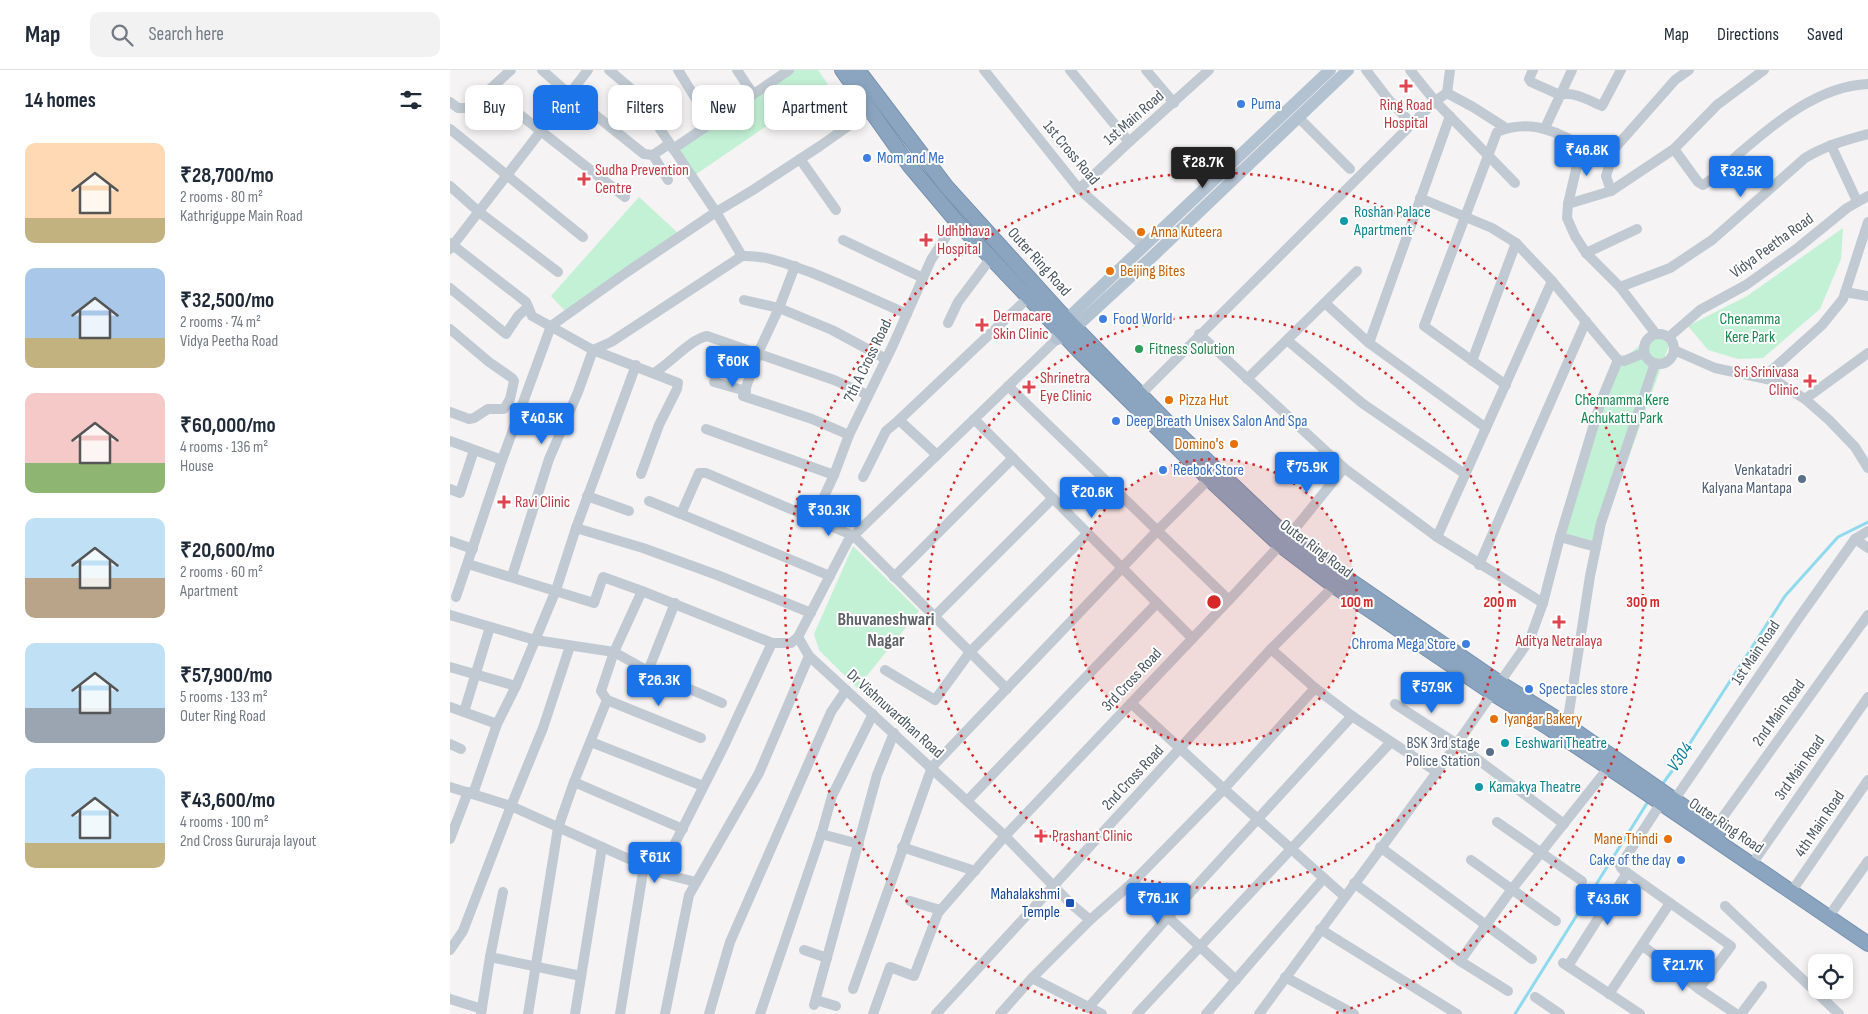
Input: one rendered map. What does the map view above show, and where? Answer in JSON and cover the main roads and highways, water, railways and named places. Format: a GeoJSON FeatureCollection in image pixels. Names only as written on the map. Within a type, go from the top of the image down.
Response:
{"type":"FeatureCollection","features":[{"type":"Feature","properties":{"kind":"highway","name":"Outer Ring Road"},"geometry":{"type":"LineString","coordinates":[[842,70],[909,165],[1028,298],[1140,395],[1276,526],[1284,540],[1341,574],[1608,768],[1643,784]]}},
{"type":"Feature","properties":{"kind":"highway","name":"Outer Ring Road"},"geometry":{"type":"LineString","coordinates":[[858,70],[946,186],[1087,358],[1209,479],[1284,540],[1334,586],[1496,688],[1567,725],[1643,784],[1868,944]]}},
{"type":"Feature","properties":{"kind":"highway","name":"Outer Ring Road"},"geometry":{"type":"LineString","coordinates":[[1665,799],[1714,828],[1868,933]]}},
{"type":"Feature","properties":{"kind":"main road"},"geometry":{"type":"LineString","coordinates":[[1065,330],[1144,247],[1330,70]]}},
{"type":"Feature","properties":{"kind":"main road"},"geometry":{"type":"LineString","coordinates":[[1065,330],[1154,255],[1348,70]]}},
{"type":"Feature","properties":{"kind":"waterway","name":"V304"},"geometry":{"type":"LineString","coordinates":[[1661,786],[1785,596],[1838,537],[1868,522]]}},
{"type":"Feature","properties":{"kind":"waterway","name":"V304"},"geometry":{"type":"LineString","coordinates":[[1515,1014],[1649,800]]}},
{"type":"Feature","properties":{"kind":"place","name":"Ring Road Hospital"},"geometry":{"type":"Point","coordinates":[1406,86]}},
{"type":"Feature","properties":{"kind":"place","name":"Puma"},"geometry":{"type":"Point","coordinates":[1241,104]}},
{"type":"Feature","properties":{"kind":"place","name":"Mom and Me"},"geometry":{"type":"Point","coordinates":[867,158]}},
{"type":"Feature","properties":{"kind":"place","name":"Sudha Prevention Centre"},"geometry":{"type":"Point","coordinates":[584,179]}},
{"type":"Feature","properties":{"kind":"place","name":"Roshan Palace Apartment"},"geometry":{"type":"Point","coordinates":[1344,221]}},
{"type":"Feature","properties":{"kind":"place","name":"Anna Kuteera"},"geometry":{"type":"Point","coordinates":[1141,232]}},
{"type":"Feature","properties":{"kind":"place","name":"Udhbhava Hospital"},"geometry":{"type":"Point","coordinates":[926,240]}},
{"type":"Feature","properties":{"kind":"place","name":"Beijing Bites"},"geometry":{"type":"Point","coordinates":[1110,271]}},
{"type":"Feature","properties":{"kind":"place","name":"Food World"},"geometry":{"type":"Point","coordinates":[1103,319]}},
{"type":"Feature","properties":{"kind":"place","name":"Dermacare Skin Clinic"},"geometry":{"type":"Point","coordinates":[982,325]}},
{"type":"Feature","properties":{"kind":"place","name":"Fitness Solution"},"geometry":{"type":"Point","coordinates":[1139,349]}},
{"type":"Feature","properties":{"kind":"place","name":"Sri Srinivasa Clinic"},"geometry":{"type":"Point","coordinates":[1810,381]}},
{"type":"Feature","properties":{"kind":"place","name":"Shrinetra Eye Clinic"},"geometry":{"type":"Point","coordinates":[1029,387]}},
{"type":"Feature","properties":{"kind":"place","name":"Pizza Hut"},"geometry":{"type":"Point","coordinates":[1169,400]}},
{"type":"Feature","properties":{"kind":"place","name":"Deep Breath Unisex Salon And Spa"},"geometry":{"type":"Point","coordinates":[1116,421]}},
{"type":"Feature","properties":{"kind":"place","name":"Domino's"},"geometry":{"type":"Point","coordinates":[1234,444]}},
{"type":"Feature","properties":{"kind":"place","name":"Reebok Store"},"geometry":{"type":"Point","coordinates":[1163,470]}},
{"type":"Feature","properties":{"kind":"place","name":"Venkatadri Kalyana Mantapa"},"geometry":{"type":"Point","coordinates":[1802,479]}},
{"type":"Feature","properties":{"kind":"place","name":"Ravi Clinic"},"geometry":{"type":"Point","coordinates":[504,502]}},
{"type":"Feature","properties":{"kind":"place","name":"Aditya Netralaya"},"geometry":{"type":"Point","coordinates":[1559,622]}},
{"type":"Feature","properties":{"kind":"place","name":"Chroma Mega Store"},"geometry":{"type":"Point","coordinates":[1466,644]}},
{"type":"Feature","properties":{"kind":"place","name":"Spectacles store"},"geometry":{"type":"Point","coordinates":[1529,689]}},
{"type":"Feature","properties":{"kind":"place","name":"Iyangar Bakery"},"geometry":{"type":"Point","coordinates":[1494,719]}},
{"type":"Feature","properties":{"kind":"place","name":"Eeshwari Theatre"},"geometry":{"type":"Point","coordinates":[1505,743]}},
{"type":"Feature","properties":{"kind":"place","name":"BSK 3rd stage Police Station"},"geometry":{"type":"Point","coordinates":[1490,752]}},
{"type":"Feature","properties":{"kind":"place","name":"Kamakya Theatre"},"geometry":{"type":"Point","coordinates":[1479,787]}},
{"type":"Feature","properties":{"kind":"place","name":"Prashant Clinic"},"geometry":{"type":"Point","coordinates":[1041,836]}},
{"type":"Feature","properties":{"kind":"place","name":"Mane Thindi"},"geometry":{"type":"Point","coordinates":[1668,839]}},
{"type":"Feature","properties":{"kind":"place","name":"Cake of the day"},"geometry":{"type":"Point","coordinates":[1681,860]}},
{"type":"Feature","properties":{"kind":"place","name":"Mahalakshmi Temple"},"geometry":{"type":"Point","coordinates":[1070,903]}},
{"type":"Feature","properties":{"kind":"district","name":"Bhuvaneshwari Nagar"},"geometry":{"type":"Point","coordinates":[886,629]}},
{"type":"Feature","properties":{"kind":"park label","name":"Chenamma Kere Park"},"geometry":{"type":"Point","coordinates":[1750,328]}},
{"type":"Feature","properties":{"kind":"park label","name":"Chennamma Kere Achukattu Park"},"geometry":{"type":"Point","coordinates":[1622,409]}}]}
